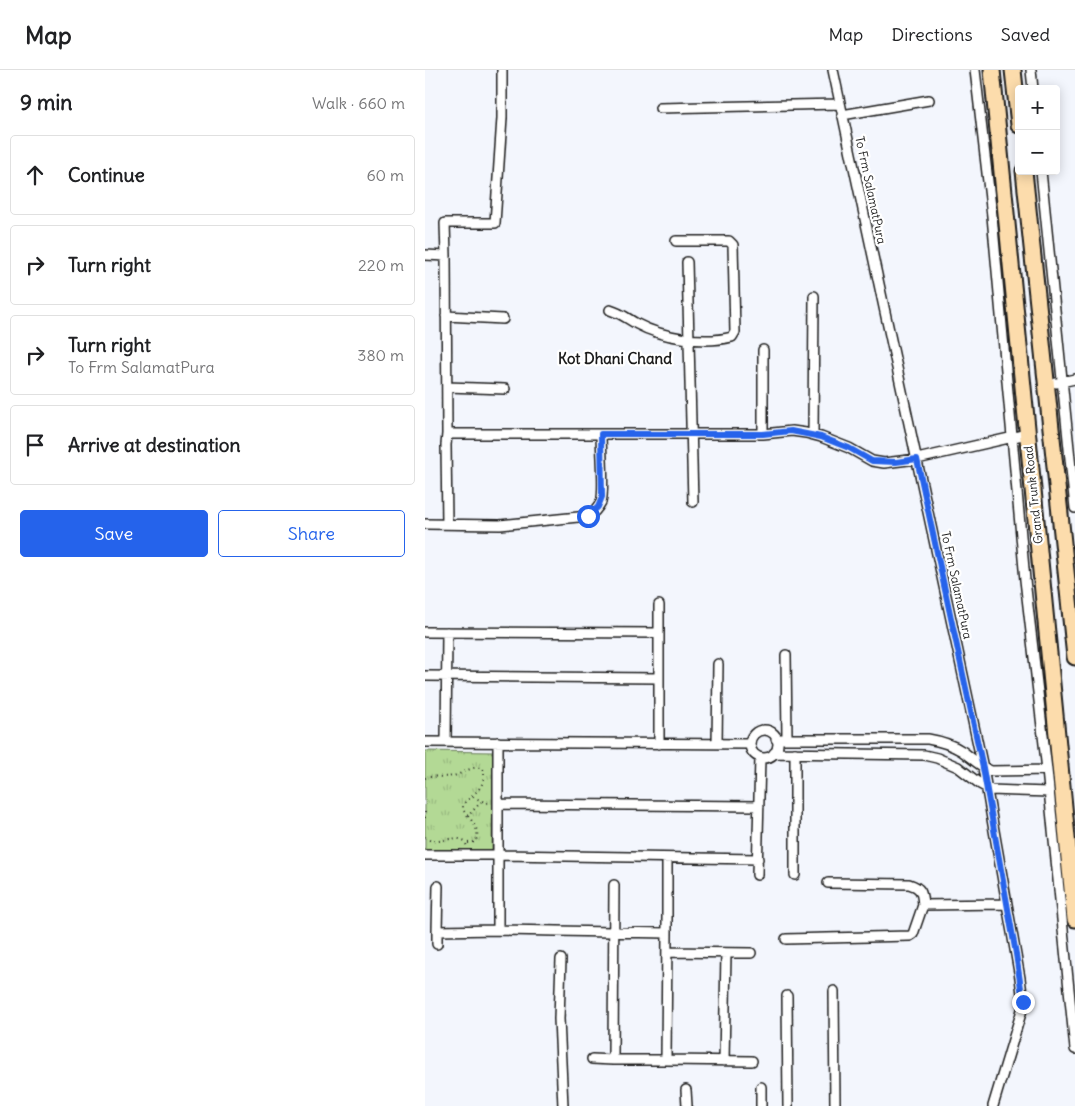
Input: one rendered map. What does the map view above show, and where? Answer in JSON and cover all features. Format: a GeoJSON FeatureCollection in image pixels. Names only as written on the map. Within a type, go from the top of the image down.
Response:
{"type":"FeatureCollection","features":[{"type":"Feature","properties":{"kind":"highway","name":"Grand Trunk Road"},"geometry":{"type":"LineString","coordinates":[[992,70],[999,215],[1027,434],[1075,920]]}},
{"type":"Feature","properties":{"kind":"highway"},"geometry":{"type":"LineString","coordinates":[[1013,70],[1015,88]]}},
{"type":"Feature","properties":{"kind":"highway","name":"Grand Trunk Road"},"geometry":{"type":"LineString","coordinates":[[1024,175],[1046,384],[1071,574],[1070,609],[1075,657]]}},
{"type":"Feature","properties":{"kind":"highway"},"geometry":{"type":"LineString","coordinates":[[1044,613],[1070,609]]}},
{"type":"Feature","properties":{"kind":"street"},"geometry":{"type":"LineString","coordinates":[[447,524],[445,223],[495,223],[502,118],[502,70]]}},
{"type":"Feature","properties":{"kind":"street","name":"To Frm SalamatPura"},"geometry":{"type":"LineString","coordinates":[[833,70],[983,768],[1023,1002],[1020,1018],[993,1106]]}},
{"type":"Feature","properties":{"kind":"street"},"geometry":{"type":"LineString","coordinates":[[975,70],[999,215],[1012,438],[1025,580],[1047,770],[1075,1049]]}},
{"type":"Feature","properties":{"kind":"street"},"geometry":{"type":"LineString","coordinates":[[1031,70],[1033,85]]}},
{"type":"Feature","properties":{"kind":"street"},"geometry":{"type":"LineString","coordinates":[[842,115],[929,100]]}},
{"type":"Feature","properties":{"kind":"street"},"geometry":{"type":"LineString","coordinates":[[660,108],[840,104]]}},
{"type":"Feature","properties":{"kind":"street"},"geometry":{"type":"LineString","coordinates":[[1041,175],[1075,508]]}},
{"type":"Feature","properties":{"kind":"street"},"geometry":{"type":"LineString","coordinates":[[610,310],[620,313],[637,324],[667,336],[689,339],[732,337],[735,332],[733,245],[729,242],[676,241]]}},
{"type":"Feature","properties":{"kind":"street"},"geometry":{"type":"LineString","coordinates":[[425,255],[446,256]]}},
{"type":"Feature","properties":{"kind":"street"},"geometry":{"type":"LineString","coordinates":[[687,262],[693,502]]}},
{"type":"Feature","properties":{"kind":"street"},"geometry":{"type":"LineString","coordinates":[[813,435],[814,296]]}},
{"type":"Feature","properties":{"kind":"street"},"geometry":{"type":"LineString","coordinates":[[447,316],[503,319]]}},
{"type":"Feature","properties":{"kind":"street"},"geometry":{"type":"LineString","coordinates":[[763,350],[763,434]]}},
{"type":"Feature","properties":{"kind":"street"},"geometry":{"type":"LineString","coordinates":[[1046,384],[1075,379]]}},
{"type":"Feature","properties":{"kind":"street"},"geometry":{"type":"LineString","coordinates":[[447,387],[505,389]]}},
{"type":"Feature","properties":{"kind":"street"},"geometry":{"type":"LineString","coordinates":[[447,434],[763,434],[791,431],[813,435],[849,448],[872,461],[896,462],[1027,434]]}},
{"type":"Feature","properties":{"kind":"street"},"geometry":{"type":"LineString","coordinates":[[425,524],[500,525],[588,516],[598,507],[602,497],[601,434]]}},
{"type":"Feature","properties":{"kind":"street"},"geometry":{"type":"LineString","coordinates":[[1025,580],[1041,578]]}},
{"type":"Feature","properties":{"kind":"street"},"geometry":{"type":"LineString","coordinates":[[659,605],[659,744]]}},
{"type":"Feature","properties":{"kind":"street"},"geometry":{"type":"LineString","coordinates":[[425,632],[659,633]]}},
{"type":"Feature","properties":{"kind":"street"},"geometry":{"type":"LineString","coordinates":[[446,742],[447,632]]}},
{"type":"Feature","properties":{"kind":"street"},"geometry":{"type":"LineString","coordinates":[[786,655],[787,738]]}},
{"type":"Feature","properties":{"kind":"street"},"geometry":{"type":"LineString","coordinates":[[717,744],[718,664]]}},
{"type":"Feature","properties":{"kind":"street"},"geometry":{"type":"LineString","coordinates":[[425,676],[659,678]]}},
{"type":"Feature","properties":{"kind":"street"},"geometry":{"type":"LineString","coordinates":[[761,731],[771,732],[776,738],[777,746],[774,753],[768,757],[761,758],[753,753],[750,744],[753,735],[761,731]]}},
{"type":"Feature","properties":{"kind":"street"},"geometry":{"type":"LineString","coordinates":[[776,738],[928,739],[950,744],[983,768],[999,771],[1047,770]]}},
{"type":"Feature","properties":{"kind":"street"},"geometry":{"type":"LineString","coordinates":[[425,742],[750,744]]}},
{"type":"Feature","properties":{"kind":"street"},"geometry":{"type":"LineString","coordinates":[[498,742],[498,930]]}},
{"type":"Feature","properties":{"kind":"street"},"geometry":{"type":"LineString","coordinates":[[774,753],[924,755],[958,767],[985,788],[997,791],[1049,792]]}},
{"type":"Feature","properties":{"kind":"street"},"geometry":{"type":"LineString","coordinates":[[795,753],[795,875]]}},
{"type":"Feature","properties":{"kind":"street"},"geometry":{"type":"LineString","coordinates":[[757,874],[761,758]]}},
{"type":"Feature","properties":{"kind":"street"},"geometry":{"type":"LineString","coordinates":[[499,804],[759,806]]}},
{"type":"Feature","properties":{"kind":"street"},"geometry":{"type":"LineString","coordinates":[[425,856],[499,855],[758,859]]}},
{"type":"Feature","properties":{"kind":"street"},"geometry":{"type":"LineString","coordinates":[[665,1060],[667,858]]}},
{"type":"Feature","properties":{"kind":"street"},"geometry":{"type":"LineString","coordinates":[[786,939],[905,938],[913,934],[923,905],[919,887],[909,884],[828,883]]}},
{"type":"Feature","properties":{"kind":"street"},"geometry":{"type":"LineString","coordinates":[[613,1060],[614,885]]}},
{"type":"Feature","properties":{"kind":"street"},"geometry":{"type":"LineString","coordinates":[[437,944],[438,886]]}},
{"type":"Feature","properties":{"kind":"street"},"geometry":{"type":"LineString","coordinates":[[923,905],[1007,904]]}},
{"type":"Feature","properties":{"kind":"street"},"geometry":{"type":"LineString","coordinates":[[437,930],[667,933]]}},
{"type":"Feature","properties":{"kind":"street"},"geometry":{"type":"LineString","coordinates":[[667,952],[751,953]]}},
{"type":"Feature","properties":{"kind":"street"},"geometry":{"type":"LineString","coordinates":[[724,1061],[726,952]]}},
{"type":"Feature","properties":{"kind":"street"},"geometry":{"type":"LineString","coordinates":[[561,959],[559,1019],[563,1106]]}},
{"type":"Feature","properties":{"kind":"street"},"geometry":{"type":"LineString","coordinates":[[834,991],[835,1106]]}},
{"type":"Feature","properties":{"kind":"street"},"geometry":{"type":"LineString","coordinates":[[787,996],[788,1106]]}},
{"type":"Feature","properties":{"kind":"street"},"geometry":{"type":"LineString","coordinates":[[592,1059],[752,1061]]}},
{"type":"Feature","properties":{"kind":"street"},"geometry":{"type":"LineString","coordinates":[[761,1086],[761,1106]]}},
{"type":"Feature","properties":{"kind":"street"},"geometry":{"type":"LineString","coordinates":[[686,1090],[687,1106]]}},
{"type":"Feature","properties":{"kind":"path"},"geometry":{"type":"LineString","coordinates":[[425,778],[451,776],[473,768],[483,770],[483,782],[478,791],[463,805],[463,810],[475,826],[478,836],[475,842],[467,843]]}},
{"type":"Feature","properties":{"kind":"path"},"geometry":{"type":"LineString","coordinates":[[472,797],[491,805],[499,804]]}},
{"type":"Feature","properties":{"kind":"path"},"geometry":{"type":"LineString","coordinates":[[468,816],[481,802]]}},
{"type":"Feature","properties":{"kind":"path"},"geometry":{"type":"LineString","coordinates":[[425,812],[425,822]]}},
{"type":"Feature","properties":{"kind":"path"},"geometry":{"type":"LineString","coordinates":[[425,837],[430,842],[445,838],[463,839],[467,843],[468,855]]}},
{"type":"Feature","properties":{"kind":"green space"},"geometry":{"type":"Polygon","coordinates":[[[425,751],[493,752],[492,851],[425,851],[425,751]]]}},
{"type":"Feature","properties":{"kind":"district","name":"Kot Dhani Chand"},"geometry":{"type":"Point","coordinates":[615,358]}},
{"type":"Feature","properties":{"kind":"route"},"geometry":{"type":"LineString","coordinates":[[588,516],[598,507],[602,497],[601,434],[763,434],[791,431],[821,437],[849,448],[872,461],[884,463],[917,459],[983,768],[1023,1002]]}}]}
